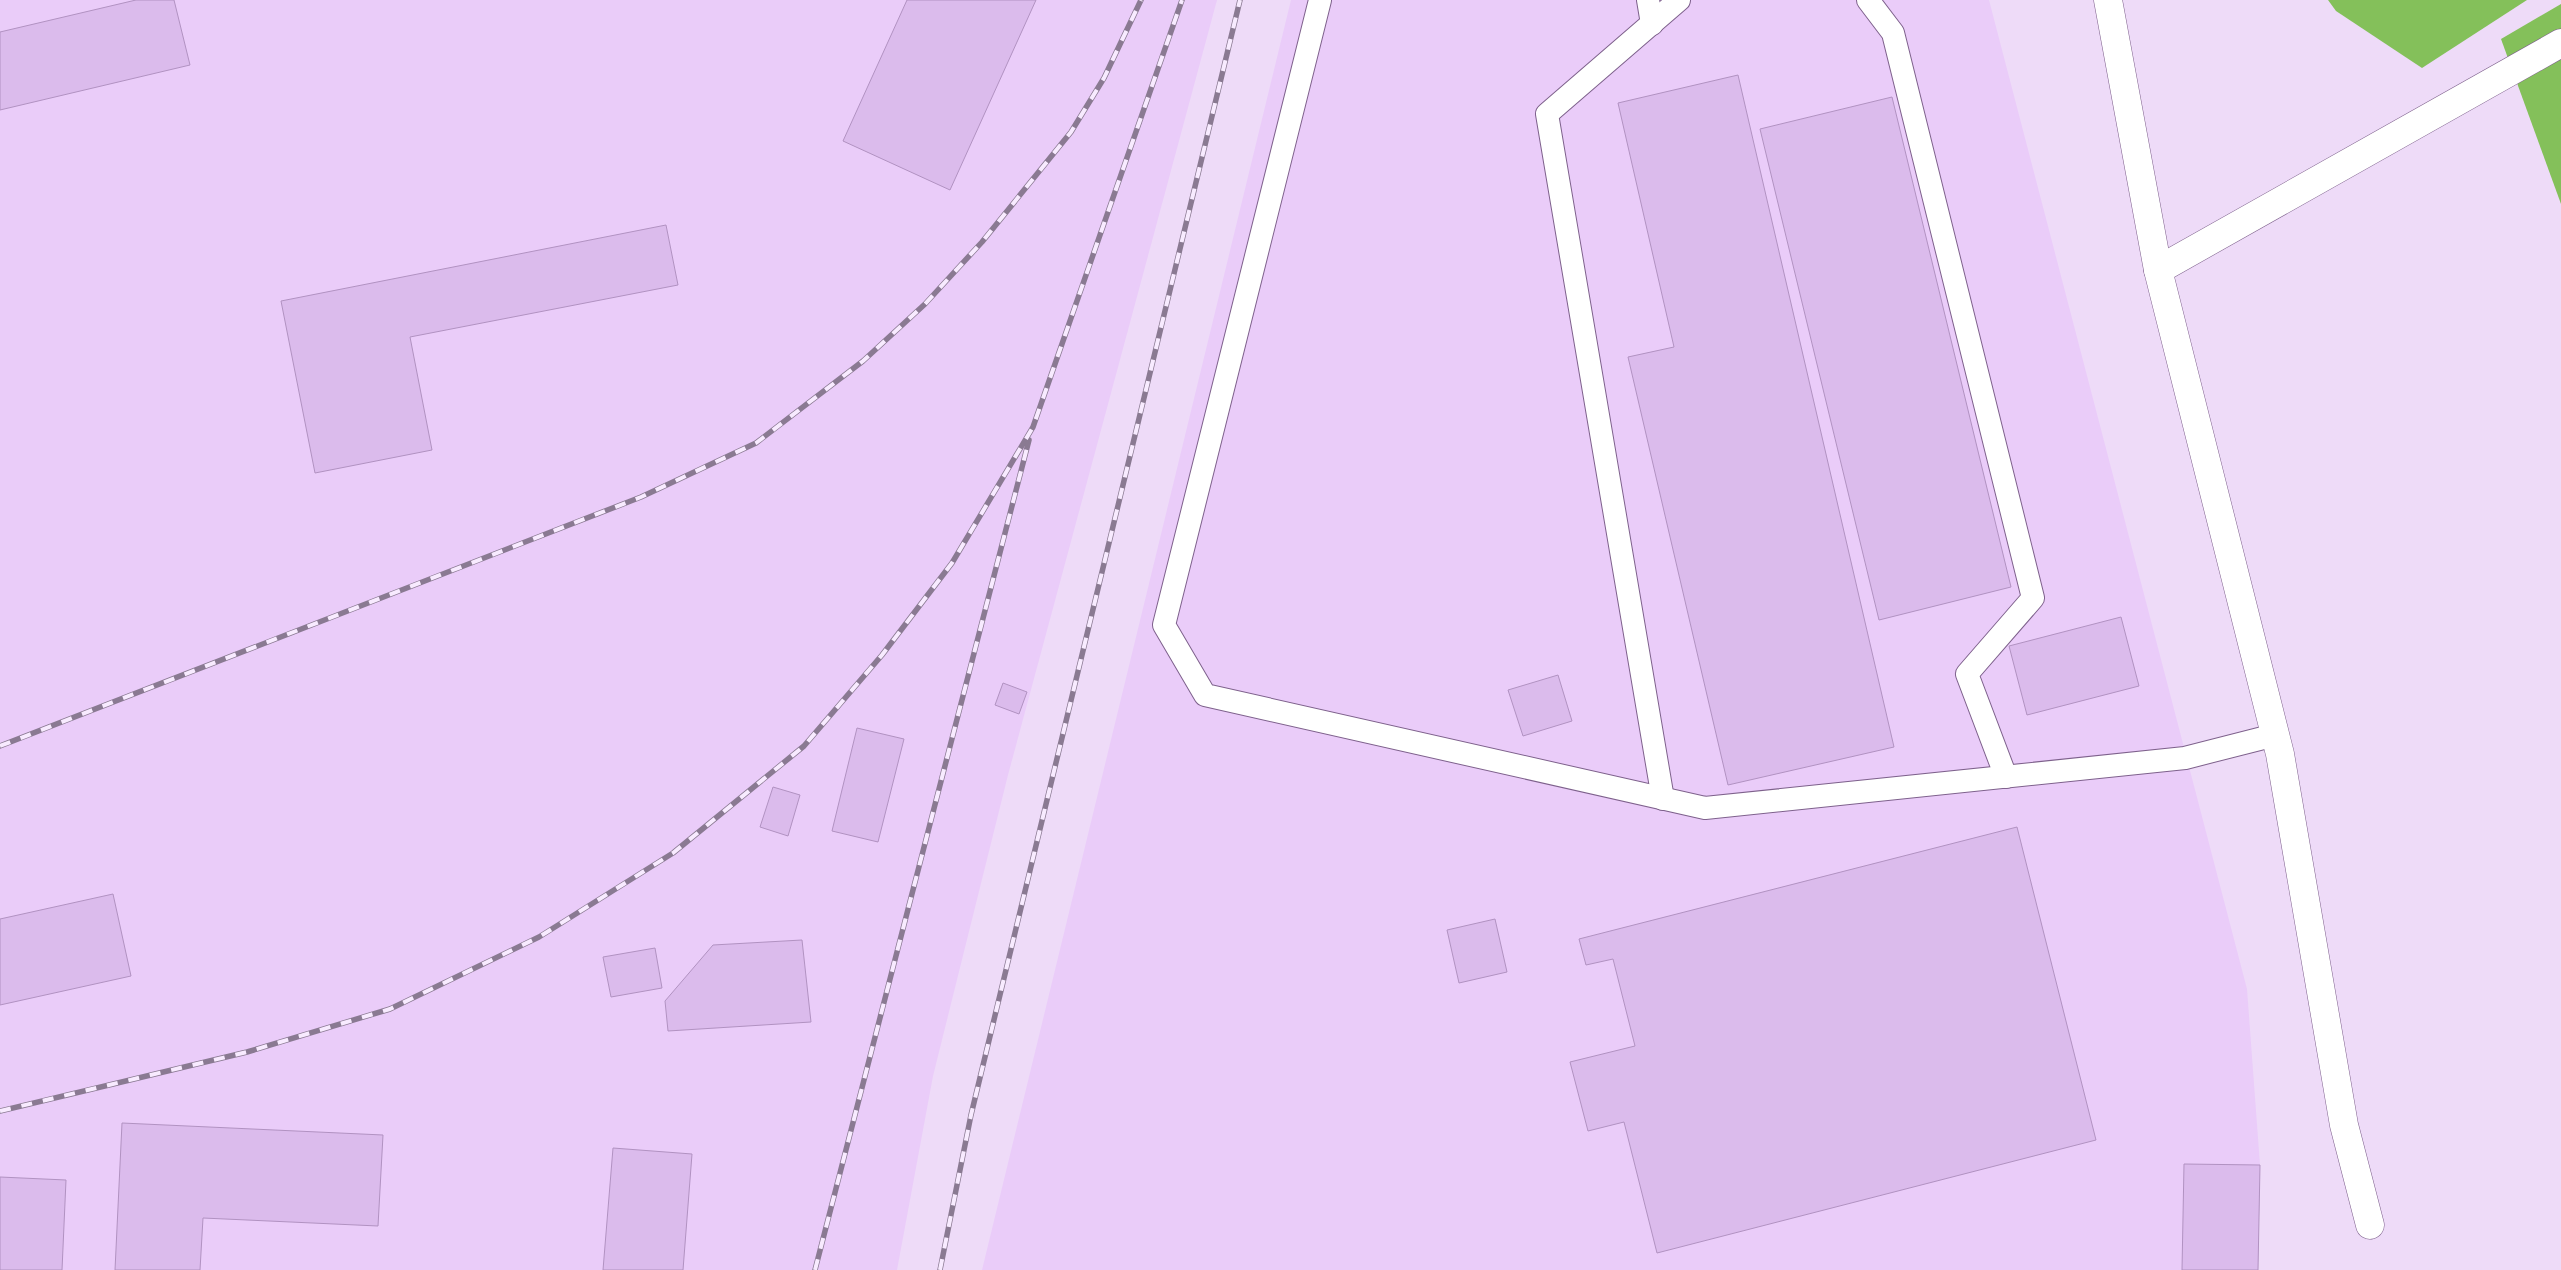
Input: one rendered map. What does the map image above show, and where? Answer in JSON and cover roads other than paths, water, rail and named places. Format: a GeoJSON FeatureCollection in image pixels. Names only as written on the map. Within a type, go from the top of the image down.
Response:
{"type":"FeatureCollection","features":[{"type":"Feature","properties":{"kind":"street"},"geometry":{"type":"LineString","coordinates":[[2108,0],[2158,270],[2275,735],[2344,1125],[2370,1225]]}},
{"type":"Feature","properties":{"kind":"street"},"geometry":{"type":"LineString","coordinates":[[2158,270],[2561,43]]}},
{"type":"Feature","properties":{"kind":"lane"},"geometry":{"type":"LineString","coordinates":[[1320,0],[1164,625],[1205,695],[1705,808],[2186,758],[2275,735]]}},
{"type":"Feature","properties":{"kind":"lane"},"geometry":{"type":"LineString","coordinates":[[1648,0],[1652,24]]}},
{"type":"Feature","properties":{"kind":"lane"},"geometry":{"type":"LineString","coordinates":[[1664,799],[1547,114],[1679,0]]}},
{"type":"Feature","properties":{"kind":"lane"},"geometry":{"type":"LineString","coordinates":[[1868,0],[1893,33],[2033,598],[1967,674],[2006,777]]}},
{"type":"Feature","properties":{"kind":"railway"},"geometry":{"type":"LineString","coordinates":[[0,746],[641,497],[756,443],[863,361],[925,304],[982,242],[1071,132],[1104,78],[1141,0]]}},
{"type":"Feature","properties":{"kind":"railway"},"geometry":{"type":"LineString","coordinates":[[0,1111],[247,1052],[390,1009],[539,937],[673,853],[804,746],[882,655],[952,563],[1033,427],[1182,0]]}},
{"type":"Feature","properties":{"kind":"railway"},"geometry":{"type":"LineString","coordinates":[[940,1270],[971,1115],[1240,0]]}},
{"type":"Feature","properties":{"kind":"railway"},"geometry":{"type":"LineString","coordinates":[[815,1270],[1029,440]]}}]}
